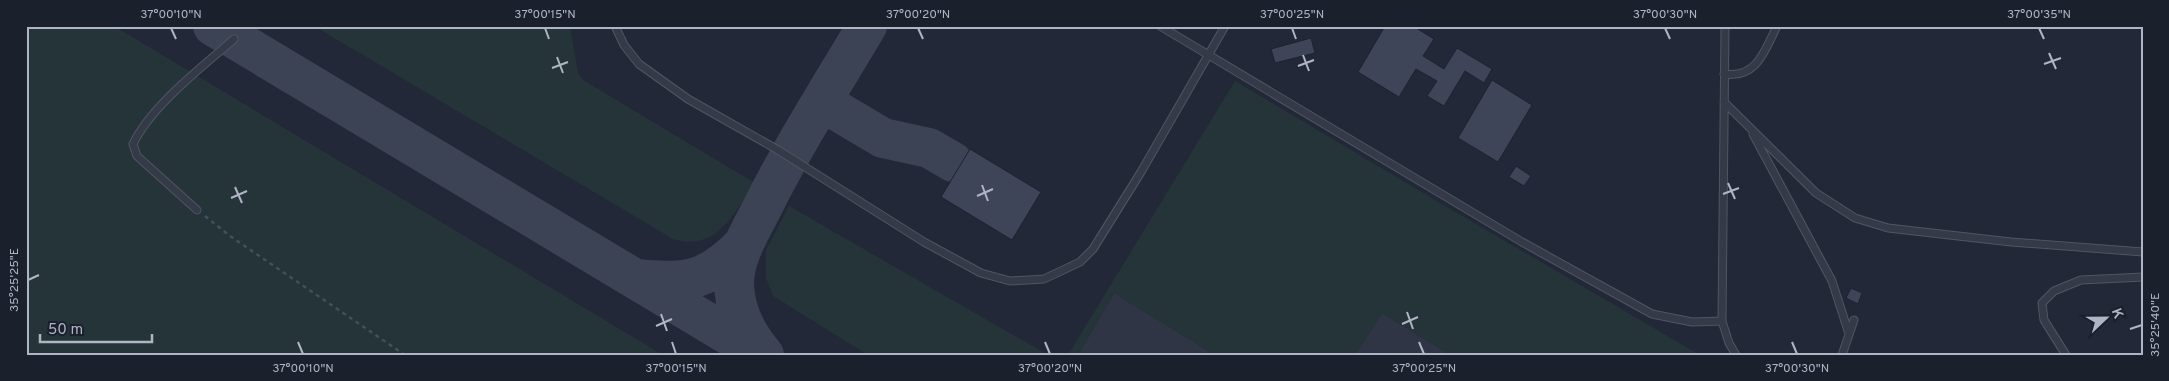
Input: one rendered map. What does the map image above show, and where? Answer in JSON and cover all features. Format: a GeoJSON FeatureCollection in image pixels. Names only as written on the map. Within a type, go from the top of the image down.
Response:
{"type":"FeatureCollection","features":[{"type":"Feature","properties":{"kind":"lane"},"geometry":{"type":"LineString","coordinates":[[615,26],[624,45],[639,64],[688,99],[778,150],[924,242],[981,273],[1010,281],[1044,279],[1080,262],[1094,249],[1142,172],[1207,54],[1225,26]]}},
{"type":"Feature","properties":{"kind":"lane"},"geometry":{"type":"LineString","coordinates":[[1160,26],[1522,242],[1652,314],[1692,322],[1722,321]]}},
{"type":"Feature","properties":{"kind":"lane"},"geometry":{"type":"LineString","coordinates":[[1725,26],[1722,321],[1729,343],[1736,355]]}},
{"type":"Feature","properties":{"kind":"lane"},"geometry":{"type":"LineString","coordinates":[[1724,74],[1735,76],[1756,66],[1777,26]]}},
{"type":"Feature","properties":{"kind":"lane"},"geometry":{"type":"LineString","coordinates":[[197,210],[137,156],[132,144],[140,128],[186,80],[234,38]]}},
{"type":"Feature","properties":{"kind":"lane"},"geometry":{"type":"LineString","coordinates":[[1724,102],[1816,193],[1855,218],[1888,228],[2011,242],[2143,252]]}},
{"type":"Feature","properties":{"kind":"lane"},"geometry":{"type":"LineString","coordinates":[[1750,128],[1832,282],[1849,334]]}},
{"type":"Feature","properties":{"kind":"lane"},"geometry":{"type":"LineString","coordinates":[[2066,355],[2044,320],[2042,303],[2054,291],[2081,280],[2143,277]]}},
{"type":"Feature","properties":{"kind":"lane"},"geometry":{"type":"LineString","coordinates":[[1842,355],[1854,320]]}},
{"type":"Feature","properties":{"kind":"path"},"geometry":{"type":"LineString","coordinates":[[197,210],[230,236],[405,355]]}},
{"type":"Feature","properties":{"kind":"shaded area"},"geometry":{"type":"Polygon","coordinates":[[[26,26],[114,26],[663,355],[26,355],[26,26]]]}},
{"type":"Feature","properties":{"kind":"shaded area"},"geometry":{"type":"Polygon","coordinates":[[[314,26],[570,26],[578,73],[583,80],[755,183],[731,218],[712,235],[701,240],[688,242],[673,239],[314,26]]]}},
{"type":"Feature","properties":{"kind":"shaded area"},"geometry":{"type":"Polygon","coordinates":[[[1235,81],[1700,355],[1451,355],[1382,313],[1355,355],[1215,355],[1114,293],[1078,355],[1068,355],[1235,81]]]}},
{"type":"Feature","properties":{"kind":"shaded area"},"geometry":{"type":"Polygon","coordinates":[[[789,206],[1048,355],[868,355],[773,296],[766,278],[766,250],[789,206]]]}},
{"type":"Feature","properties":{"kind":"shaded area"},"geometry":{"type":"Polygon","coordinates":[[[1114,293],[1215,355],[1078,355],[1114,293]]]}},
{"type":"Feature","properties":{"kind":"shaded area"},"geometry":{"type":"Polygon","coordinates":[[[1382,313],[1451,355],[1355,355],[1382,313]]]}},
{"type":"Feature","properties":{"kind":"building"},"geometry":{"type":"Polygon","coordinates":[[[1385,26],[1413,26],[1434,39],[1423,56],[1444,69],[1457,48],[1492,69],[1484,83],[1465,71],[1444,106],[1427,96],[1437,81],[1416,69],[1399,97],[1358,72],[1385,26]]]}},
{"type":"Feature","properties":{"kind":"building"},"geometry":{"type":"Polygon","coordinates":[[[1311,38],[1315,53],[1275,63],[1271,49],[1311,38]]]}},
{"type":"Feature","properties":{"kind":"building"},"geometry":{"type":"Polygon","coordinates":[[[1492,80],[1532,105],[1498,162],[1458,138],[1492,80]]]}},
{"type":"Feature","properties":{"kind":"building"},"geometry":{"type":"Polygon","coordinates":[[[970,149],[1041,192],[1012,240],[941,197],[970,149]]]}},
{"type":"Feature","properties":{"kind":"building"},"geometry":{"type":"Polygon","coordinates":[[[1516,166],[1531,176],[1524,186],[1509,177],[1516,166]]]}},
{"type":"Feature","properties":{"kind":"building"},"geometry":{"type":"Polygon","coordinates":[[[1851,288],[1862,293],[1858,304],[1846,298],[1851,288]]]}},
{"type":"Feature","properties":{"kind":"taxiway"},"geometry":{"type":"LineString","coordinates":[[213,26],[762,355]]}},
{"type":"Feature","properties":{"kind":"taxiway"},"geometry":{"type":"LineString","coordinates":[[764,355],[742,322],[736,303],[734,282],[737,262],[748,235],[786,162],[867,26]]}},
{"type":"Feature","properties":{"kind":"taxiway"},"geometry":{"type":"LineString","coordinates":[[834,109],[883,138],[929,148],[953,162]]}},
{"type":"Feature","properties":{"kind":"taxiway"},"geometry":{"type":"LineString","coordinates":[[636,279],[668,281],[694,278],[718,267],[743,245]]}}]}
